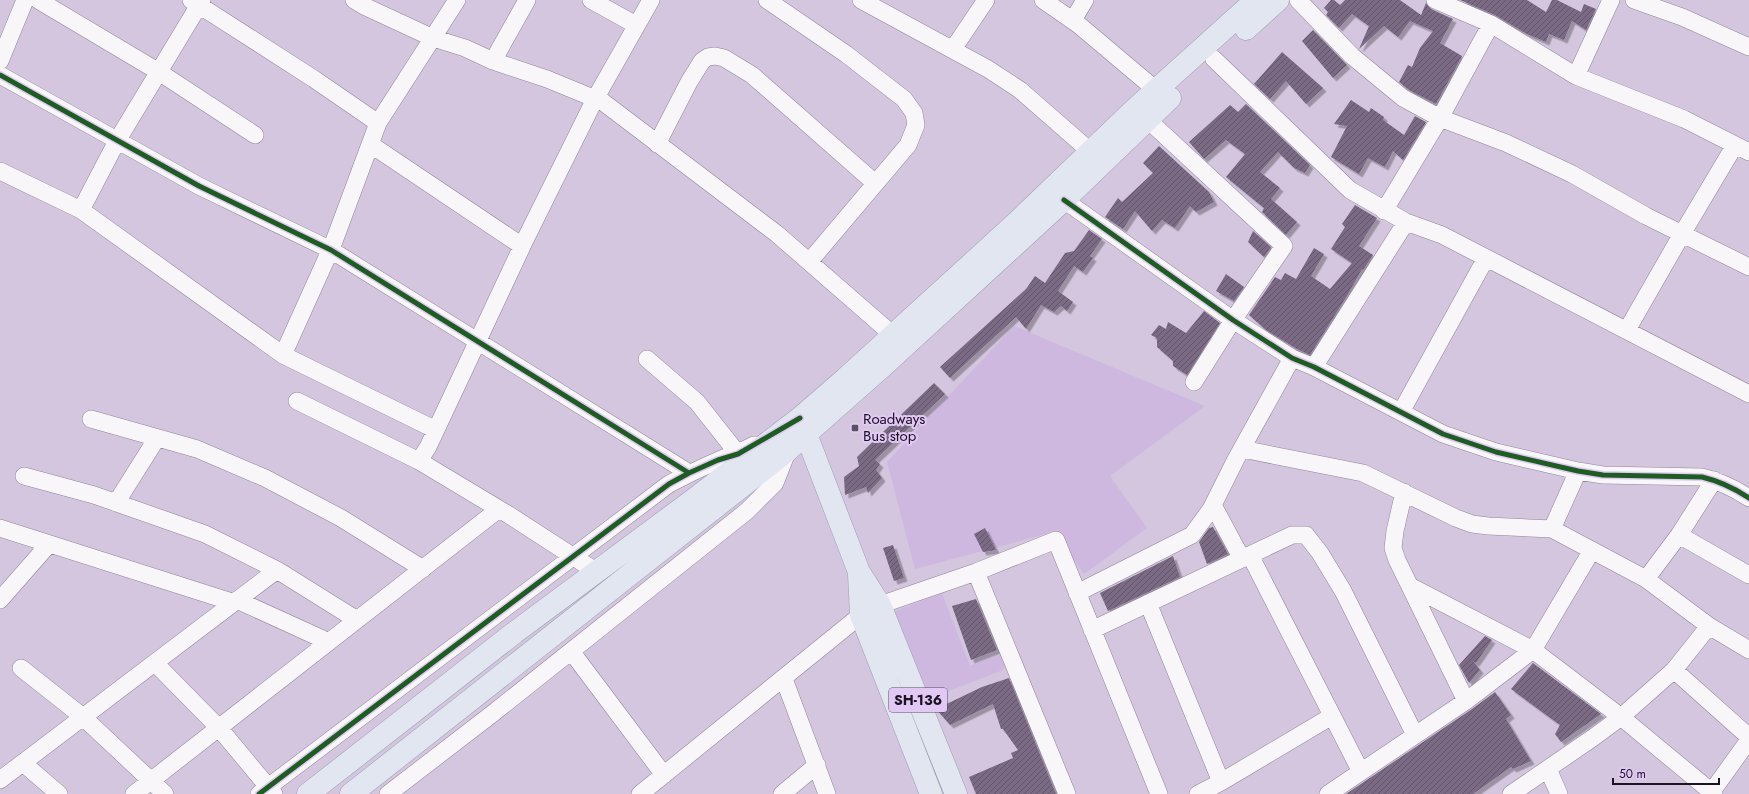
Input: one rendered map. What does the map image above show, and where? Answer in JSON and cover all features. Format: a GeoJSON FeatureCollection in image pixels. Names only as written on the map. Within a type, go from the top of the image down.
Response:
{"type":"FeatureCollection","features":[{"type":"Feature","properties":{"kind":"main road"},"geometry":{"type":"LineString","coordinates":[[351,794],[788,450],[803,426],[893,335],[1015,224],[1156,90],[1256,0]]}},
{"type":"Feature","properties":{"kind":"main road"},"geometry":{"type":"LineString","coordinates":[[308,794],[514,633],[597,572],[803,426],[883,366],[1064,200],[1147,119],[1278,0]]}},
{"type":"Feature","properties":{"kind":"main road"},"geometry":{"type":"LineString","coordinates":[[803,426],[859,572]]}},
{"type":"Feature","properties":{"kind":"main road","name":"SH-136"},"geometry":{"type":"LineString","coordinates":[[859,572],[880,605],[956,794]]}},
{"type":"Feature","properties":{"kind":"main road","name":"SH-136"},"geometry":{"type":"LineString","coordinates":[[859,572],[861,615],[931,794]]}},
{"type":"Feature","properties":{"kind":"street"},"geometry":{"type":"LineString","coordinates":[[0,61],[25,0]]}},
{"type":"Feature","properties":{"kind":"street"},"geometry":{"type":"LineString","coordinates":[[38,0],[159,72],[255,135]]}},
{"type":"Feature","properties":{"kind":"street"},"geometry":{"type":"LineString","coordinates":[[354,0],[432,38],[465,48],[493,61],[547,79],[602,102],[777,234],[893,335]]}},
{"type":"Feature","properties":{"kind":"street"},"geometry":{"type":"LineString","coordinates":[[282,355],[331,250],[378,123],[457,0]]}},
{"type":"Feature","properties":{"kind":"street"},"geometry":{"type":"LineString","coordinates":[[493,61],[527,0]]}},
{"type":"Feature","properties":{"kind":"street"},"geometry":{"type":"LineString","coordinates":[[591,0],[636,25]]}},
{"type":"Feature","properties":{"kind":"street"},"geometry":{"type":"LineString","coordinates":[[419,462],[436,430],[522,246],[596,99],[650,0]]}},
{"type":"Feature","properties":{"kind":"street"},"geometry":{"type":"LineString","coordinates":[[767,0],[846,54],[904,99],[914,113],[916,125],[908,145],[809,262]]}},
{"type":"Feature","properties":{"kind":"street"},"geometry":{"type":"LineString","coordinates":[[861,0],[953,49],[988,69],[1020,90],[1091,152]]}},
{"type":"Feature","properties":{"kind":"street"},"geometry":{"type":"LineString","coordinates":[[953,49],[986,0]]}},
{"type":"Feature","properties":{"kind":"street"},"geometry":{"type":"LineString","coordinates":[[1043,0],[1072,20],[1156,90]]}},
{"type":"Feature","properties":{"kind":"street"},"geometry":{"type":"LineString","coordinates":[[1072,20],[1085,0]]}},
{"type":"Feature","properties":{"kind":"street"},"geometry":{"type":"LineString","coordinates":[[1298,0],[1358,61],[1403,98],[1440,118],[1506,143],[1572,174],[1646,216],[1749,268]]}},
{"type":"Feature","properties":{"kind":"street"},"geometry":{"type":"LineString","coordinates":[[1435,0],[1492,24],[1576,76],[1684,119],[1742,149],[1682,234],[1627,330]]}},
{"type":"Feature","properties":{"kind":"street"},"geometry":{"type":"LineString","coordinates":[[1576,76],[1611,0]]}},
{"type":"Feature","properties":{"kind":"street"},"geometry":{"type":"LineString","coordinates":[[1634,0],[1682,18],[1749,47]]}},
{"type":"Feature","properties":{"kind":"street"},"geometry":{"type":"LineString","coordinates":[[81,210],[117,141],[159,72],[198,2],[378,123]]}},
{"type":"Feature","properties":{"kind":"street"},"geometry":{"type":"LineString","coordinates":[[1384,211],[1440,118],[1492,24]]}},
{"type":"Feature","properties":{"kind":"street"},"geometry":{"type":"LineString","coordinates":[[657,144],[689,82],[702,61],[708,57],[715,56],[724,58],[752,75],[875,183]]}},
{"type":"Feature","properties":{"kind":"street"},"geometry":{"type":"LineString","coordinates":[[1214,59],[1350,190],[1384,211],[1406,222],[1442,235],[1749,394]]}},
{"type":"Feature","properties":{"kind":"street"},"geometry":{"type":"LineString","coordinates":[[0,75],[199,186],[331,250],[689,473]]}},
{"type":"Feature","properties":{"kind":"street"},"geometry":{"type":"LineString","coordinates":[[1147,119],[1284,246],[1233,320],[1194,382]]}},
{"type":"Feature","properties":{"kind":"street"},"geometry":{"type":"LineString","coordinates":[[370,144],[522,246]]}},
{"type":"Feature","properties":{"kind":"street"},"geometry":{"type":"LineString","coordinates":[[0,172],[81,210],[282,355],[436,430]]}},
{"type":"Feature","properties":{"kind":"street"},"geometry":{"type":"LineString","coordinates":[[1064,200],[1233,320],[1292,358],[1314,367],[1443,434],[1496,452],[1578,471],[1603,475],[1702,477],[1714,480],[1738,490],[1749,498]]}},
{"type":"Feature","properties":{"kind":"street"},"geometry":{"type":"LineString","coordinates":[[1314,367],[1406,222]]}},
{"type":"Feature","properties":{"kind":"street"},"geometry":{"type":"LineString","coordinates":[[1401,412],[1486,258]]}},
{"type":"Feature","properties":{"kind":"street"},"geometry":{"type":"LineString","coordinates":[[1077,593],[1192,535],[1213,505],[1292,358]]}},
{"type":"Feature","properties":{"kind":"street"},"geometry":{"type":"LineString","coordinates":[[647,359],[697,402],[738,454]]}},
{"type":"Feature","properties":{"kind":"street"},"geometry":{"type":"LineString","coordinates":[[297,401],[419,462],[499,509],[597,572]]}},
{"type":"Feature","properties":{"kind":"street"},"geometry":{"type":"LineString","coordinates":[[91,418],[197,449],[265,478],[341,518],[423,569]]}},
{"type":"Feature","properties":{"kind":"street"},"geometry":{"type":"LineString","coordinates":[[155,663],[219,728],[267,792],[669,484],[718,460],[738,454],[803,426]]}},
{"type":"Feature","properties":{"kind":"street"},"geometry":{"type":"LineString","coordinates":[[116,503],[158,438]]}},
{"type":"Feature","properties":{"kind":"street"},"geometry":{"type":"LineString","coordinates":[[1242,449],[1363,473],[1456,518],[1472,524],[1552,529],[1646,580],[1709,626],[1749,650]]}},
{"type":"Feature","properties":{"kind":"street"},"geometry":{"type":"LineString","coordinates":[[388,794],[747,511],[775,483],[788,450]]}},
{"type":"Feature","properties":{"kind":"street"},"geometry":{"type":"LineString","coordinates":[[1552,529],[1578,471]]}},
{"type":"Feature","properties":{"kind":"street"},"geometry":{"type":"LineString","coordinates":[[24,476],[116,503],[205,534],[277,570],[357,620]]}},
{"type":"Feature","properties":{"kind":"street"},"geometry":{"type":"LineString","coordinates":[[1646,580],[1679,534],[1714,480]]}},
{"type":"Feature","properties":{"kind":"street"},"geometry":{"type":"LineString","coordinates":[[1404,492],[1393,548],[1397,560],[1466,701]]}},
{"type":"Feature","properties":{"kind":"street"},"geometry":{"type":"LineString","coordinates":[[1213,505],[1246,557],[1361,772]]}},
{"type":"Feature","properties":{"kind":"street"},"geometry":{"type":"LineString","coordinates":[[134,794],[499,509]]}},
{"type":"Feature","properties":{"kind":"street"},"geometry":{"type":"LineString","coordinates":[[0,528],[232,602],[237,600],[329,642]]}},
{"type":"Feature","properties":{"kind":"street"},"geometry":{"type":"LineString","coordinates":[[1679,534],[1749,575]]}},
{"type":"Feature","properties":{"kind":"street"},"geometry":{"type":"LineString","coordinates":[[1092,630],[1292,535],[1306,535],[1320,553],[1343,591],[1415,735]]}},
{"type":"Feature","properties":{"kind":"street"},"geometry":{"type":"LineString","coordinates":[[880,605],[976,572],[1056,540],[1159,794]]}},
{"type":"Feature","properties":{"kind":"street"},"geometry":{"type":"LineString","coordinates":[[0,600],[49,544]]}},
{"type":"Feature","properties":{"kind":"street"},"geometry":{"type":"LineString","coordinates":[[1328,794],[1466,701],[1533,650],[1592,550]]}},
{"type":"Feature","properties":{"kind":"street"},"geometry":{"type":"LineString","coordinates":[[2,775],[23,763],[277,570]]}},
{"type":"Feature","properties":{"kind":"street"},"geometry":{"type":"LineString","coordinates":[[976,572],[1067,794]]}},
{"type":"Feature","properties":{"kind":"street"},"geometry":{"type":"LineString","coordinates":[[1410,586],[1533,650],[1622,717],[1712,793],[1749,739],[1674,670]]}},
{"type":"Feature","properties":{"kind":"street"},"geometry":{"type":"LineString","coordinates":[[1148,603],[1221,782]]}},
{"type":"Feature","properties":{"kind":"street"},"geometry":{"type":"LineString","coordinates":[[640,794],[784,679],[861,615]]}},
{"type":"Feature","properties":{"kind":"street"},"geometry":{"type":"LineString","coordinates":[[1511,794],[1622,717],[1674,670],[1709,626]]}},
{"type":"Feature","properties":{"kind":"street"},"geometry":{"type":"LineString","coordinates":[[571,651],[664,775]]}},
{"type":"Feature","properties":{"kind":"street"},"geometry":{"type":"LineString","coordinates":[[21,668],[84,717],[165,794]]}},
{"type":"Feature","properties":{"kind":"street"},"geometry":{"type":"LineString","coordinates":[[784,679],[828,794]]}},
{"type":"Feature","properties":{"kind":"street"},"geometry":{"type":"LineString","coordinates":[[1198,794],[1332,716]]}},
{"type":"Feature","properties":{"kind":"street"},"geometry":{"type":"LineString","coordinates":[[23,763],[59,794]]}},
{"type":"Feature","properties":{"kind":"street"},"geometry":{"type":"LineString","coordinates":[[782,794],[817,766]]}},
{"type":"Feature","properties":{"kind":"street"},"geometry":{"type":"LineString","coordinates":[[1548,769],[1559,794]]}},
{"type":"Feature","properties":{"kind":"shaded area"},"geometry":{"type":"Polygon","coordinates":[[[1014,326],[1205,406],[1110,476],[1147,528],[1084,574],[1053,532],[915,569],[887,462],[1014,326]]]}},
{"type":"Feature","properties":{"kind":"shaded area"},"geometry":{"type":"Polygon","coordinates":[[[942,593],[970,666],[1008,651],[1003,670],[926,700],[893,612],[942,593]]]}},
{"type":"Feature","properties":{"kind":"building"},"geometry":{"type":"Polygon","coordinates":[[[1331,0],[1334,0],[1340,5],[1345,0],[1400,0],[1421,15],[1426,3],[1431,9],[1453,19],[1440,43],[1462,56],[1436,104],[1409,90],[1399,82],[1408,65],[1412,67],[1420,48],[1433,31],[1410,21],[1398,37],[1384,26],[1359,49],[1369,26],[1352,14],[1339,28],[1326,15],[1328,12],[1324,8],[1331,0]]]}},
{"type":"Feature","properties":{"kind":"building"},"geometry":{"type":"Polygon","coordinates":[[[1460,0],[1527,0],[1546,12],[1552,0],[1557,0],[1581,12],[1584,4],[1596,9],[1586,30],[1572,21],[1564,40],[1549,34],[1546,42],[1527,34],[1495,15],[1460,0]]]}},
{"type":"Feature","properties":{"kind":"building"},"geometry":{"type":"Polygon","coordinates":[[[1313,30],[1347,65],[1333,78],[1302,41],[1313,30]]]}},
{"type":"Feature","properties":{"kind":"building"},"geometry":{"type":"Polygon","coordinates":[[[1282,52],[1323,88],[1306,104],[1286,81],[1270,99],[1254,84],[1282,52]]]}},
{"type":"Feature","properties":{"kind":"building"},"geometry":{"type":"Polygon","coordinates":[[[1351,100],[1369,112],[1371,108],[1384,117],[1383,120],[1404,135],[1415,116],[1426,122],[1403,160],[1393,151],[1385,167],[1368,158],[1359,174],[1331,157],[1347,126],[1334,124],[1351,100]]]}},
{"type":"Feature","properties":{"kind":"building"},"geometry":{"type":"Polygon","coordinates":[[[1246,104],[1310,165],[1305,173],[1294,168],[1278,152],[1260,172],[1280,188],[1271,199],[1297,222],[1286,235],[1262,212],[1264,208],[1226,177],[1245,154],[1226,140],[1204,159],[1189,142],[1230,105],[1238,112],[1246,104]]]}},
{"type":"Feature","properties":{"kind":"building"},"geometry":{"type":"Polygon","coordinates":[[[1159,146],[1209,192],[1214,202],[1196,212],[1190,206],[1175,228],[1162,220],[1152,231],[1135,211],[1123,229],[1105,217],[1118,198],[1122,202],[1153,173],[1143,163],[1159,146]]]}},
{"type":"Feature","properties":{"kind":"building"},"geometry":{"type":"Polygon","coordinates":[[[1355,205],[1377,218],[1359,246],[1373,255],[1363,270],[1362,269],[1310,355],[1297,349],[1266,330],[1249,315],[1275,277],[1281,280],[1285,273],[1296,279],[1314,248],[1324,254],[1311,276],[1330,289],[1352,263],[1331,249],[1345,227],[1342,224],[1355,205]]]}},
{"type":"Feature","properties":{"kind":"building"},"geometry":{"type":"Polygon","coordinates":[[[1089,230],[1102,239],[1090,256],[1093,258],[1083,272],[1074,266],[1058,291],[1073,302],[1067,311],[1061,306],[1054,312],[1041,305],[1026,329],[1016,317],[950,378],[940,367],[1026,289],[1035,276],[1045,283],[1065,253],[1074,251],[1089,230]]]}},
{"type":"Feature","properties":{"kind":"building"},"geometry":{"type":"Polygon","coordinates":[[[1253,231],[1271,247],[1264,257],[1248,242],[1253,231]]]}},
{"type":"Feature","properties":{"kind":"building"},"geometry":{"type":"Polygon","coordinates":[[[1226,274],[1244,287],[1234,301],[1216,291],[1226,274]]]}},
{"type":"Feature","properties":{"kind":"building"},"geometry":{"type":"Polygon","coordinates":[[[1204,311],[1220,323],[1187,375],[1173,366],[1173,361],[1157,347],[1157,338],[1151,335],[1159,325],[1166,329],[1168,322],[1186,333],[1204,311]]]}},
{"type":"Feature","properties":{"kind":"building"},"geometry":{"type":"Polygon","coordinates":[[[934,383],[945,394],[875,460],[880,464],[876,470],[882,478],[868,493],[866,487],[845,495],[844,477],[859,466],[857,457],[934,383]]]}},
{"type":"Feature","properties":{"kind":"building"},"geometry":{"type":"Polygon","coordinates":[[[1213,527],[1228,554],[1207,564],[1199,542],[1209,528],[1213,527]]]}},
{"type":"Feature","properties":{"kind":"building"},"geometry":{"type":"Polygon","coordinates":[[[985,528],[996,550],[983,552],[974,534],[985,528]]]}},
{"type":"Feature","properties":{"kind":"building"},"geometry":{"type":"Polygon","coordinates":[[[893,545],[904,578],[894,581],[883,548],[893,545]]]}},
{"type":"Feature","properties":{"kind":"building"},"geometry":{"type":"Polygon","coordinates":[[[1173,556],[1180,577],[1108,611],[1100,593],[1173,556]]]}},
{"type":"Feature","properties":{"kind":"building"},"geometry":{"type":"Polygon","coordinates":[[[976,599],[997,650],[971,660],[952,606],[976,599]]]}},
{"type":"Feature","properties":{"kind":"building"},"geometry":{"type":"Polygon","coordinates":[[[1485,636],[1492,640],[1476,663],[1473,661],[1480,670],[1469,683],[1459,665],[1485,636]]]}},
{"type":"Feature","properties":{"kind":"building"},"geometry":{"type":"Polygon","coordinates":[[[1533,663],[1601,714],[1561,742],[1555,734],[1560,725],[1511,689],[1533,663]]]}},
{"type":"Feature","properties":{"kind":"building"},"geometry":{"type":"Polygon","coordinates":[[[1009,678],[1056,794],[976,794],[969,777],[1013,758],[1011,753],[1018,750],[1003,729],[1001,729],[993,704],[950,725],[936,709],[982,687],[1009,678]]]}},
{"type":"Feature","properties":{"kind":"building"},"geometry":{"type":"Polygon","coordinates":[[[1495,692],[1511,715],[1506,719],[1531,761],[1513,769],[1511,767],[1473,794],[1346,794],[1472,709],[1495,692]]]}},
{"type":"Feature","properties":{"kind":"cycle path"},"geometry":{"type":"LineString","coordinates":[[0,75],[199,186],[331,250],[689,473]]}},
{"type":"Feature","properties":{"kind":"cycle path"},"geometry":{"type":"LineString","coordinates":[[1064,200],[1233,320],[1292,358],[1314,367],[1443,434],[1496,452],[1578,471],[1603,475],[1702,477],[1726,485],[1749,498]]}},
{"type":"Feature","properties":{"kind":"cycle path"},"geometry":{"type":"LineString","coordinates":[[259,794],[669,484],[718,460],[738,454],[800,418]]}},
{"type":"Feature","properties":{"kind":"place","name":"Roadways Bus stop"},"geometry":{"type":"Point","coordinates":[855,428]}}]}
